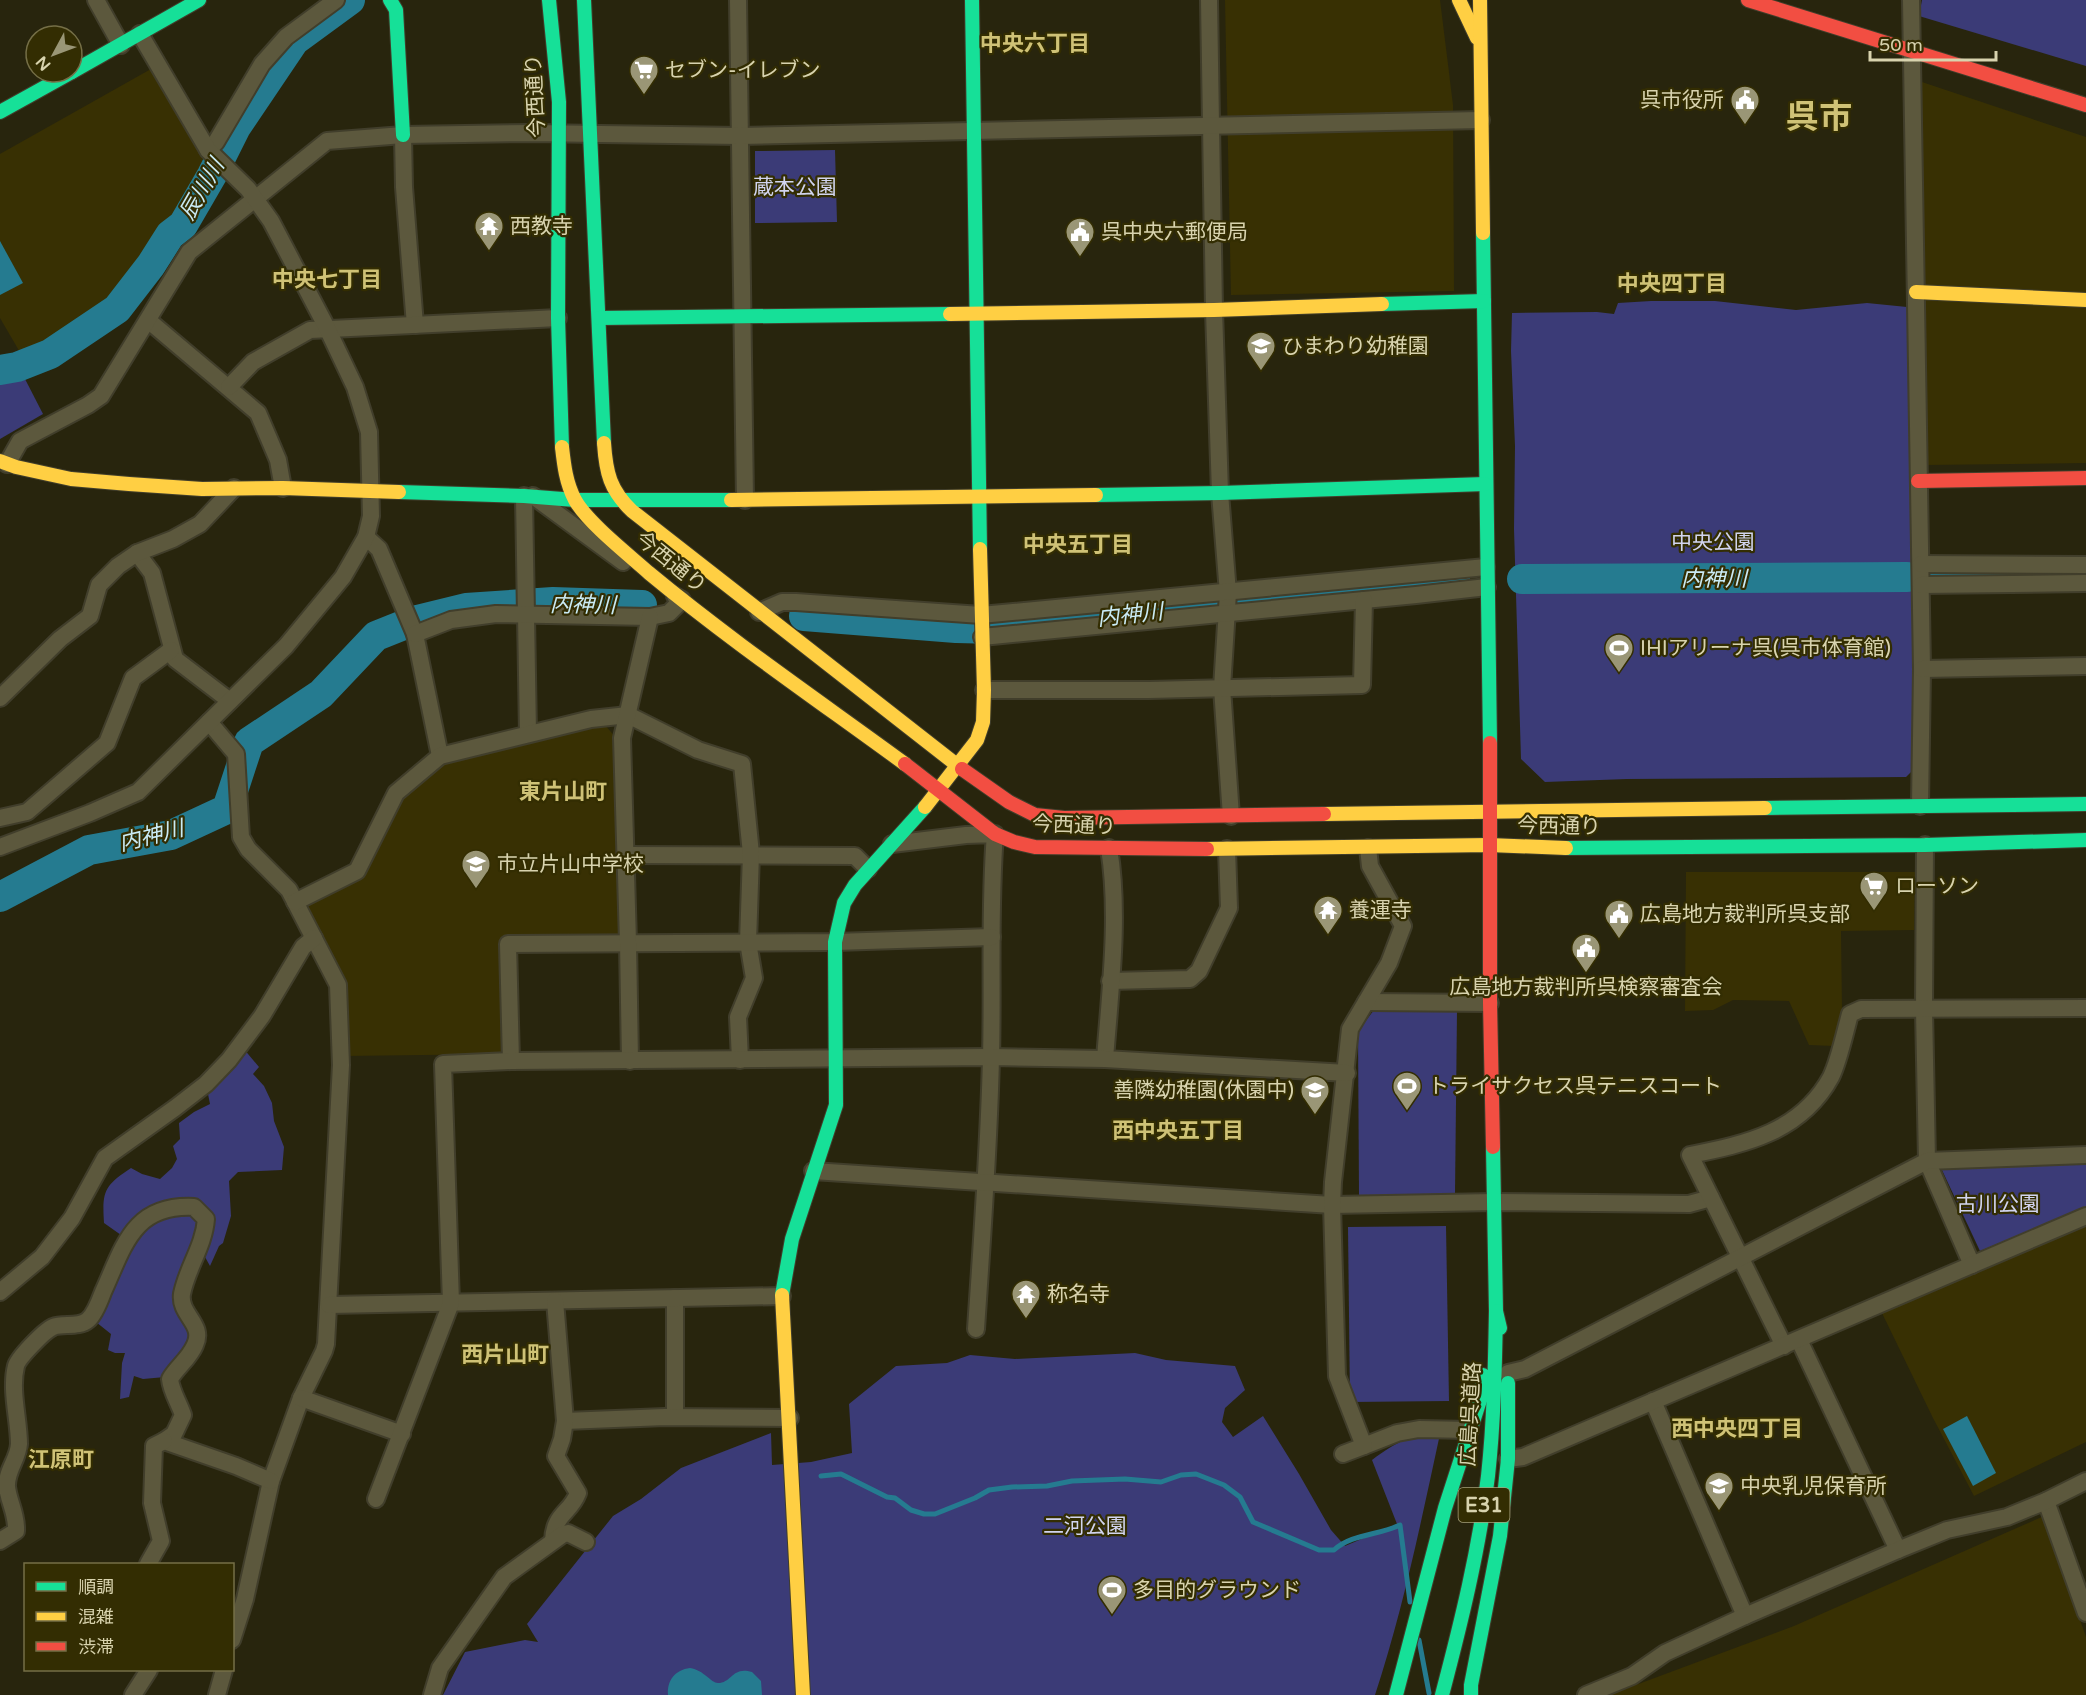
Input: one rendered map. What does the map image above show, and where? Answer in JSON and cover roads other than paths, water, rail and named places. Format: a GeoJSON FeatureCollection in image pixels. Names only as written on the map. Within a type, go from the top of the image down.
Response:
{"type":"FeatureCollection","features":[{"type":"Feature","properties":{"kind":"main road"},"geometry":{"type":"LineString","coordinates":[[84,65],[199,0]]}},
{"type":"Feature","properties":{"kind":"main road"},"geometry":{"type":"LineString","coordinates":[[390,0],[396,10],[403,135]]}},
{"type":"Feature","properties":{"kind":"main road","name":"今西通り"},"geometry":{"type":"LineString","coordinates":[[549,0],[559,102],[558,318],[562,448],[565,474],[575,500],[592,521],[622,550],[682,600],[995,834],[1035,847],[1227,849],[1925,845],[2086,840]]}},
{"type":"Feature","properties":{"kind":"main road","name":"今西通り"},"geometry":{"type":"LineString","coordinates":[[584,0],[604,446],[608,481],[618,500],[957,765],[1009,802],[1035,814],[1064,818],[2086,804]]}},
{"type":"Feature","properties":{"kind":"main road"},"geometry":{"type":"LineString","coordinates":[[803,1695],[782,1296],[792,1239],[836,1104],[835,942],[844,903],[855,885],[918,816],[977,740],[983,722],[972,0]]}},
{"type":"Feature","properties":{"kind":"main road"},"geometry":{"type":"LineString","coordinates":[[1459,0],[1481,49]]}},
{"type":"Feature","properties":{"kind":"main road"},"geometry":{"type":"LineString","coordinates":[[1471,1695],[1500,1536],[1508,1459],[1508,1373],[1496,1311],[1496,1202],[1490,1002],[1490,813],[1480,0]]}},
{"type":"Feature","properties":{"kind":"main road"},"geometry":{"type":"LineString","coordinates":[[1748,0],[2086,105]]}},
{"type":"Feature","properties":{"kind":"main road"},"geometry":{"type":"LineString","coordinates":[[0,112],[50,84]]}},
{"type":"Feature","properties":{"kind":"main road"},"geometry":{"type":"LineString","coordinates":[[1916,292],[2086,300]]}},
{"type":"Feature","properties":{"kind":"main road"},"geometry":{"type":"LineString","coordinates":[[599,318],[743,318],[1214,310],[1484,301]]}},
{"type":"Feature","properties":{"kind":"main road"},"geometry":{"type":"LineString","coordinates":[[4,463],[71,479],[169,487],[283,488],[528,496],[575,500],[745,500],[1220,493],[1485,484]]}},
{"type":"Feature","properties":{"kind":"main road"},"geometry":{"type":"LineString","coordinates":[[1918,481],[2086,478]]}},
{"type":"Feature","properties":{"kind":"main road"},"geometry":{"type":"LineString","coordinates":[[1396,1695],[1445,1508],[1482,1394],[1496,1202]]}},
{"type":"Feature","properties":{"kind":"main road","name":"広島呉道路"},"geometry":{"type":"LineString","coordinates":[[1442,1695],[1463,1613],[1488,1476],[1494,1413],[1496,1311]]}},
{"type":"Feature","properties":{"kind":"street"},"geometry":{"type":"LineString","coordinates":[[96,0],[121,45]]}},
{"type":"Feature","properties":{"kind":"street"},"geometry":{"type":"LineString","coordinates":[[216,158],[216,142],[262,64],[286,37],[336,0]]}},
{"type":"Feature","properties":{"kind":"street"},"geometry":{"type":"LineString","coordinates":[[738,0],[745,500]]}},
{"type":"Feature","properties":{"kind":"street"},"geometry":{"type":"LineString","coordinates":[[1209,0],[1214,310],[1220,493],[1227,603],[1222,688],[1231,816]]}},
{"type":"Feature","properties":{"kind":"street"},"geometry":{"type":"LineString","coordinates":[[1911,0],[1921,564],[1920,806]]}},
{"type":"Feature","properties":{"kind":"street"},"geometry":{"type":"LineString","coordinates":[[0,847],[138,792],[286,645],[343,577],[366,537],[371,516],[369,432],[355,387],[327,328],[271,221],[248,189],[216,158],[140,34]]}},
{"type":"Feature","properties":{"kind":"street"},"geometry":{"type":"LineString","coordinates":[[4,463],[20,441],[88,405],[100,396],[149,321],[189,252],[327,141],[403,135],[559,133],[740,136],[1481,120]]}},
{"type":"Feature","properties":{"kind":"street"},"geometry":{"type":"LineString","coordinates":[[403,135],[404,187],[415,325]]}},
{"type":"Feature","properties":{"kind":"street"},"geometry":{"type":"LineString","coordinates":[[229,387],[253,362],[310,330],[558,318]]}},
{"type":"Feature","properties":{"kind":"street"},"geometry":{"type":"LineString","coordinates":[[149,321],[258,413],[278,460],[283,488]]}},
{"type":"Feature","properties":{"kind":"street"},"geometry":{"type":"LineString","coordinates":[[0,698],[60,639],[90,616],[99,585],[118,566],[137,553],[173,539],[200,524],[234,488]]}},
{"type":"Feature","properties":{"kind":"street"},"geometry":{"type":"LineString","coordinates":[[415,634],[451,620],[496,614],[526,606],[650,617],[669,613],[682,600],[603,549],[528,496]]}},
{"type":"Feature","properties":{"kind":"street"},"geometry":{"type":"LineString","coordinates":[[528,496],[526,606],[528,734]]}},
{"type":"Feature","properties":{"kind":"street"},"geometry":{"type":"LineString","coordinates":[[366,537],[379,549],[415,634],[440,756]]}},
{"type":"Feature","properties":{"kind":"street"},"geometry":{"type":"LineString","coordinates":[[137,553],[152,573],[175,658],[230,701]]}},
{"type":"Feature","properties":{"kind":"street"},"geometry":{"type":"LineString","coordinates":[[1921,564],[2086,565]]}},
{"type":"Feature","properties":{"kind":"street"},"geometry":{"type":"LineString","coordinates":[[982,637],[1486,567]]}},
{"type":"Feature","properties":{"kind":"street"},"geometry":{"type":"LineString","coordinates":[[1921,585],[2086,583]]}},
{"type":"Feature","properties":{"kind":"street"},"geometry":{"type":"LineString","coordinates":[[759,612],[782,602],[796,602],[981,615],[1227,603],[1364,600],[1487,586]]}},
{"type":"Feature","properties":{"kind":"street"},"geometry":{"type":"LineString","coordinates":[[984,690],[1362,685],[1364,600]]}},
{"type":"Feature","properties":{"kind":"street"},"geometry":{"type":"LineString","coordinates":[[630,1061],[622,738],[650,617]]}},
{"type":"Feature","properties":{"kind":"street"},"geometry":{"type":"LineString","coordinates":[[0,818],[27,812],[107,743],[134,678],[171,650]]}},
{"type":"Feature","properties":{"kind":"street"},"geometry":{"type":"LineString","coordinates":[[1922,669],[2086,666]]}},
{"type":"Feature","properties":{"kind":"street"},"geometry":{"type":"LineString","coordinates":[[295,902],[357,871],[396,793],[440,756],[591,718],[628,715],[698,750],[742,764],[751,854],[748,942],[754,978],[738,1017],[740,1060]]}},
{"type":"Feature","properties":{"kind":"street"},"geometry":{"type":"LineString","coordinates":[[209,722],[236,754],[241,837],[248,849],[289,890],[338,985],[341,1065],[329,1305],[324,1351],[301,1398],[271,1481],[245,1599],[234,1634]]}},
{"type":"Feature","properties":{"kind":"street"},"geometry":{"type":"LineString","coordinates":[[892,844],[966,835],[995,834],[992,866],[992,1057],[976,1329]]}},
{"type":"Feature","properties":{"kind":"street"},"geometry":{"type":"LineString","coordinates":[[1925,845],[1924,1009],[1927,1161],[1972,1265]]}},
{"type":"Feature","properties":{"kind":"street"},"geometry":{"type":"LineString","coordinates":[[1105,1059],[1113,870],[1109,848]]}},
{"type":"Feature","properties":{"kind":"street"},"geometry":{"type":"LineString","coordinates":[[1364,1446],[1337,1376],[1332,1205],[1350,1029],[1389,963],[1402,926],[1370,866],[1368,848]]}},
{"type":"Feature","properties":{"kind":"street"},"geometry":{"type":"LineString","coordinates":[[1110,981],[1190,979],[1199,971],[1229,908],[1227,849]]}},
{"type":"Feature","properties":{"kind":"street"},"geometry":{"type":"LineString","coordinates":[[626,855],[855,856],[868,869]]}},
{"type":"Feature","properties":{"kind":"street"},"geometry":{"type":"LineString","coordinates":[[511,1061],[508,944],[835,942],[992,937]]}},
{"type":"Feature","properties":{"kind":"street"},"geometry":{"type":"LineString","coordinates":[[0,1292],[42,1257],[72,1218],[105,1158],[206,1084],[229,1060],[262,1016],[303,947],[314,939]]}},
{"type":"Feature","properties":{"kind":"street"},"geometry":{"type":"LineString","coordinates":[[1366,1002],[1490,1002]]}},
{"type":"Feature","properties":{"kind":"street"},"geometry":{"type":"LineString","coordinates":[[1898,1550],[1791,1343],[1741,1258],[1690,1155],[1740,1145],[1777,1131],[1814,1102],[1832,1075],[1850,1014],[1861,1009],[2086,1008]]}},
{"type":"Feature","properties":{"kind":"street"},"geometry":{"type":"LineString","coordinates":[[376,1499],[451,1303],[443,1064],[511,1061],[992,1057],[1105,1059],[1347,1073]]}},
{"type":"Feature","properties":{"kind":"street"},"geometry":{"type":"LineString","coordinates":[[1508,1373],[1525,1369],[1927,1161],[2086,1155]]}},
{"type":"Feature","properties":{"kind":"street"},"geometry":{"type":"LineString","coordinates":[[813,1171],[1332,1205],[1496,1202],[1689,1204],[1711,1198]]}},
{"type":"Feature","properties":{"kind":"street"},"geometry":{"type":"LineString","coordinates":[[0,1541],[16,1531],[17,1520],[7,1481],[9,1470],[18,1456],[16,1365],[52,1327],[78,1324],[88,1320],[97,1306],[129,1236],[137,1225],[157,1213],[194,1207],[206,1219],[206,1229],[189,1271],[182,1296],[182,1306],[195,1323],[197,1338],[189,1356],[170,1378],[170,1386],[183,1415],[174,1434],[154,1446],[152,1503],[161,1541],[149,1563]]}},
{"type":"Feature","properties":{"kind":"street"},"geometry":{"type":"LineString","coordinates":[[1508,1459],[1523,1457],[2086,1216]]}},
{"type":"Feature","properties":{"kind":"street"},"geometry":{"type":"LineString","coordinates":[[329,1305],[782,1296]]}},
{"type":"Feature","properties":{"kind":"street"},"geometry":{"type":"LineString","coordinates":[[675,1298],[675,1416]]}},
{"type":"Feature","properties":{"kind":"street"},"geometry":{"type":"LineString","coordinates":[[553,1541],[553,1528],[561,1515],[576,1499],[578,1493],[556,1456],[565,1421],[555,1301]]}},
{"type":"Feature","properties":{"kind":"street"},"geometry":{"type":"LineString","coordinates":[[301,1398],[402,1434]]}},
{"type":"Feature","properties":{"kind":"street"},"geometry":{"type":"LineString","coordinates":[[1653,1401],[1745,1616]]}},
{"type":"Feature","properties":{"kind":"street"},"geometry":{"type":"LineString","coordinates":[[565,1421],[675,1416],[790,1418]]}},
{"type":"Feature","properties":{"kind":"street"},"geometry":{"type":"LineString","coordinates":[[1343,1454],[1397,1432],[1419,1429],[1470,1430]]}},
{"type":"Feature","properties":{"kind":"street"},"geometry":{"type":"LineString","coordinates":[[164,1441],[271,1481]]}},
{"type":"Feature","properties":{"kind":"street"},"geometry":{"type":"LineString","coordinates":[[1586,1695],[1632,1676],[1665,1653],[1898,1550],[1947,1530],[2007,1517],[2086,1481]]}},
{"type":"Feature","properties":{"kind":"street"},"geometry":{"type":"LineString","coordinates":[[2046,1501],[2082,1588],[2086,1613]]}},
{"type":"Feature","properties":{"kind":"street"},"geometry":{"type":"LineString","coordinates":[[432,1695],[440,1668],[504,1577],[553,1541],[568,1533],[586,1542]]}},
{"type":"Feature","properties":{"kind":"street"},"geometry":{"type":"LineString","coordinates":[[133,1695],[148,1671]]}},
{"type":"Feature","properties":{"kind":"street"},"geometry":{"type":"LineString","coordinates":[[217,1695],[224,1671]]}},
{"type":"Feature","properties":{"kind":"water"},"geometry":{"type":"Polygon","coordinates":[[[0,241],[23,283],[0,295],[0,241]]]}},
{"type":"Feature","properties":{"kind":"water"},"geometry":{"type":"Polygon","coordinates":[[[1967,1416],[1996,1473],[1973,1486],[1943,1429],[1967,1416]]]}},
{"type":"Feature","properties":{"kind":"water"},"geometry":{"type":"Polygon","coordinates":[[[690,1668],[718,1683],[740,1671],[752,1672],[761,1681],[762,1695],[668,1695],[669,1685],[676,1673],[690,1668]]]}},
{"type":"Feature","properties":{"kind":"waterway","name":"辰川川"},"geometry":{"type":"LineString","coordinates":[[0,370],[17,367],[50,354],[117,309],[151,265],[170,235],[183,225],[236,127],[294,41],[350,0]]}},
{"type":"Feature","properties":{"kind":"waterway","name":"内神川"},"geometry":{"type":"LineString","coordinates":[[1930,574],[2086,574]]}},
{"type":"Feature","properties":{"kind":"waterway","name":"内神川"},"geometry":{"type":"LineString","coordinates":[[1522,579],[1907,577]]}},
{"type":"Feature","properties":{"kind":"waterway","name":"内神川"},"geometry":{"type":"LineString","coordinates":[[804,616],[997,629],[1211,604],[1455,580]]}},
{"type":"Feature","properties":{"kind":"waterway","name":"内神川"},"geometry":{"type":"LineString","coordinates":[[417,620],[466,608],[553,602],[642,605]]}},
{"type":"Feature","properties":{"kind":"waterway","name":"内神川"},"geometry":{"type":"LineString","coordinates":[[0,897],[89,850],[171,835],[227,809],[249,742],[321,694],[376,636],[401,626]]}},
{"type":"Feature","properties":{"kind":"waterway"},"geometry":{"type":"LineString","coordinates":[[821,1476],[841,1474],[887,1497],[895,1498],[911,1510],[924,1514],[935,1514],[989,1490],[1047,1486],[1072,1481],[1125,1479],[1161,1482],[1181,1475],[1196,1474],[1224,1485],[1240,1497],[1253,1522],[1319,1550],[1334,1550],[1349,1541],[1400,1525],[1410,1602]]}},
{"type":"Feature","properties":{"kind":"waterway"},"geometry":{"type":"LineString","coordinates":[[1419,1640],[1429,1693]]}},
{"type":"Feature","properties":{"kind":"place","name":"セブン-イレブン"},"geometry":{"type":"Point","coordinates":[644,96]}},
{"type":"Feature","properties":{"kind":"place","name":"呉市役所"},"geometry":{"type":"Point","coordinates":[1745,126]}},
{"type":"Feature","properties":{"kind":"place","name":"西教寺"},"geometry":{"type":"Point","coordinates":[489,252]}},
{"type":"Feature","properties":{"kind":"place","name":"呉中央六郵便局"},"geometry":{"type":"Point","coordinates":[1080,258]}},
{"type":"Feature","properties":{"kind":"place","name":"ひまわり幼稚園"},"geometry":{"type":"Point","coordinates":[1261,372]}},
{"type":"Feature","properties":{"kind":"place","name":"IHIアリーナ呉(呉市体育館)"},"geometry":{"type":"Point","coordinates":[1619,674]}},
{"type":"Feature","properties":{"kind":"place","name":"市立片山中学校"},"geometry":{"type":"Point","coordinates":[476,890]}},
{"type":"Feature","properties":{"kind":"place","name":"ローソン"},"geometry":{"type":"Point","coordinates":[1874,912]}},
{"type":"Feature","properties":{"kind":"place","name":"養運寺"},"geometry":{"type":"Point","coordinates":[1328,936]}},
{"type":"Feature","properties":{"kind":"place","name":"広島地方裁判所呉支部"},"geometry":{"type":"Point","coordinates":[1619,940]}},
{"type":"Feature","properties":{"kind":"place","name":"広島地方裁判所呉検察審査会"},"geometry":{"type":"Point","coordinates":[1586,974]}},
{"type":"Feature","properties":{"kind":"place","name":"トライサクセス呉テニスコート"},"geometry":{"type":"Point","coordinates":[1407,1112]}},
{"type":"Feature","properties":{"kind":"place","name":"善隣幼稚園(休園中)"},"geometry":{"type":"Point","coordinates":[1315,1116]}},
{"type":"Feature","properties":{"kind":"place","name":"称名寺"},"geometry":{"type":"Point","coordinates":[1026,1320]}},
{"type":"Feature","properties":{"kind":"place","name":"中央乳児保育所"},"geometry":{"type":"Point","coordinates":[1719,1512]}},
{"type":"Feature","properties":{"kind":"place","name":"多目的グラウンド"},"geometry":{"type":"Point","coordinates":[1112,1616]}},
{"type":"Feature","properties":{"kind":"district","name":"中央六丁目"},"geometry":{"type":"Point","coordinates":[1035,43]}},
{"type":"Feature","properties":{"kind":"district","name":"呉市"},"geometry":{"type":"Point","coordinates":[1819,116]}},
{"type":"Feature","properties":{"kind":"district","name":"中央七丁目"},"geometry":{"type":"Point","coordinates":[327,279]}},
{"type":"Feature","properties":{"kind":"district","name":"中央四丁目"},"geometry":{"type":"Point","coordinates":[1672,283]}},
{"type":"Feature","properties":{"kind":"district","name":"中央五丁目"},"geometry":{"type":"Point","coordinates":[1078,544]}},
{"type":"Feature","properties":{"kind":"district","name":"東片山町"},"geometry":{"type":"Point","coordinates":[563,791]}},
{"type":"Feature","properties":{"kind":"district","name":"西中央五丁目"},"geometry":{"type":"Point","coordinates":[1178,1130]}},
{"type":"Feature","properties":{"kind":"district","name":"西片山町"},"geometry":{"type":"Point","coordinates":[505,1354]}},
{"type":"Feature","properties":{"kind":"district","name":"西中央四丁目"},"geometry":{"type":"Point","coordinates":[1737,1428]}},
{"type":"Feature","properties":{"kind":"district","name":"江原町"},"geometry":{"type":"Point","coordinates":[61,1459]}},
{"type":"Feature","properties":{"kind":"park label","name":"蔵本公園"},"geometry":{"type":"Point","coordinates":[795,187]}},
{"type":"Feature","properties":{"kind":"park label","name":"中央公園"},"geometry":{"type":"Point","coordinates":[1713,542]}},
{"type":"Feature","properties":{"kind":"park label","name":"古川公園"},"geometry":{"type":"Point","coordinates":[1998,1204]}},
{"type":"Feature","properties":{"kind":"park label","name":"二河公園"},"geometry":{"type":"Point","coordinates":[1085,1526]}}]}
